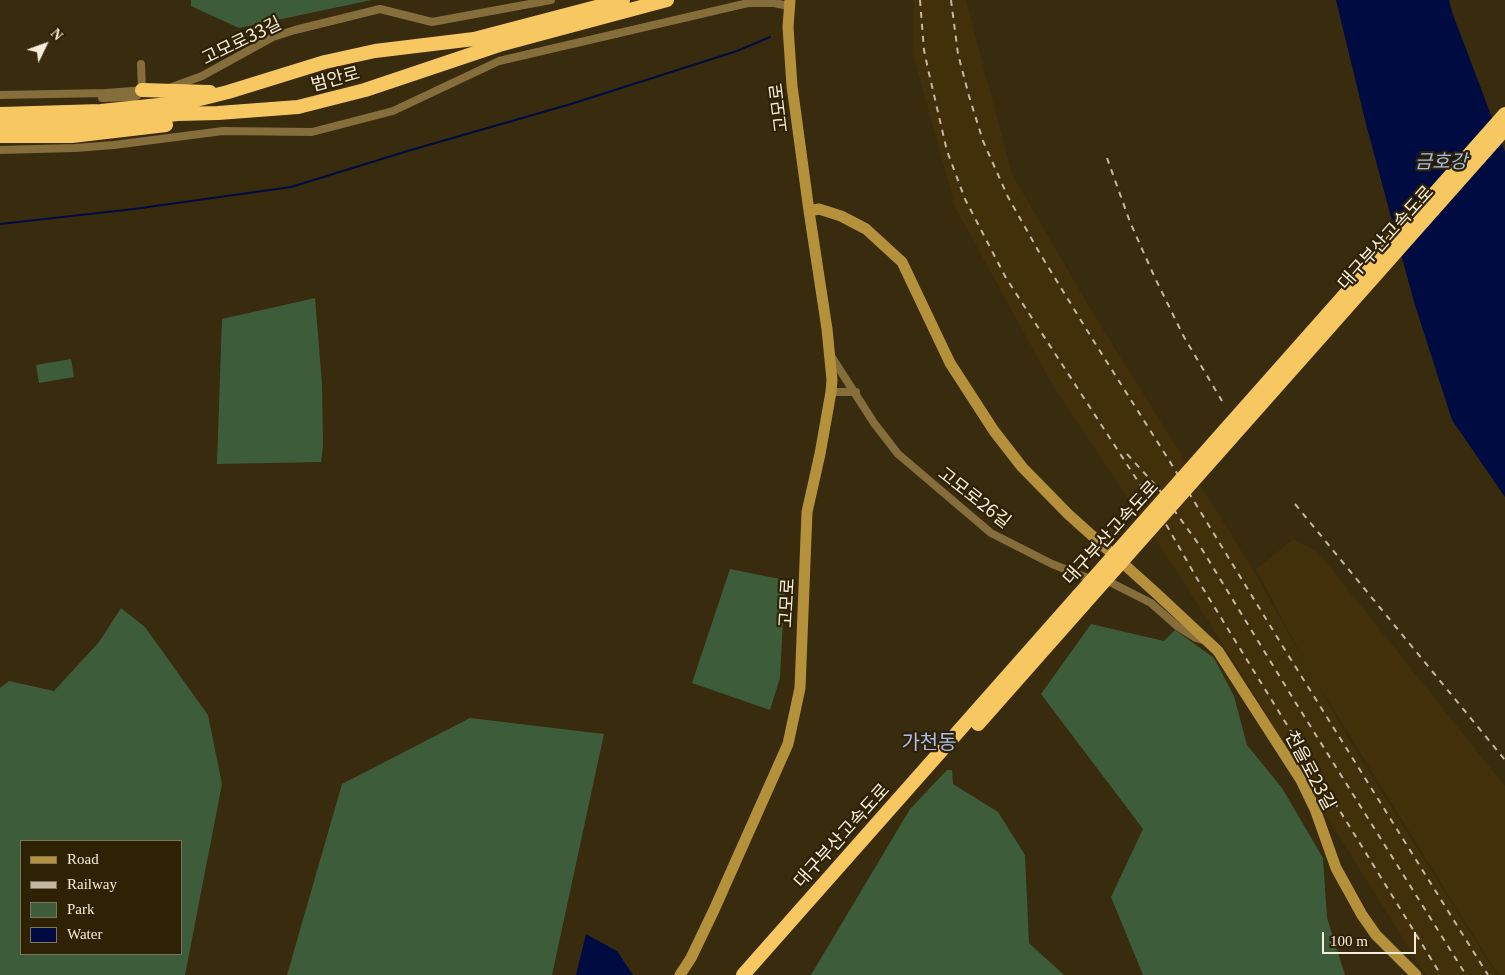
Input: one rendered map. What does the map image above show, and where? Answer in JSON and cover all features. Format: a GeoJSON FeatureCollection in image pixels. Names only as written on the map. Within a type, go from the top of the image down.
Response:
{"type":"FeatureCollection","features":[{"type":"Feature","properties":{"kind":"highway","name":"범안로"},"geometry":{"type":"LineString","coordinates":[[0,114],[74,113],[188,102],[228,92],[325,62],[375,51],[474,39],[623,0]]}},
{"type":"Feature","properties":{"kind":"highway","name":"범안로"},"geometry":{"type":"LineString","coordinates":[[0,125],[84,123],[178,114],[298,107],[332,100],[365,90],[499,45],[668,0]]}},
{"type":"Feature","properties":{"kind":"highway"},"geometry":{"type":"LineString","coordinates":[[142,90],[228,92]]}},
{"type":"Feature","properties":{"kind":"highway"},"geometry":{"type":"LineString","coordinates":[[0,136],[72,136],[117,132],[182,122],[199,114]]}},
{"type":"Feature","properties":{"kind":"highway","name":"대구부산고속도로"},"geometry":{"type":"LineString","coordinates":[[743,975],[985,709],[1505,114]]}},
{"type":"Feature","properties":{"kind":"highway","name":"대구부산고속도로"},"geometry":{"type":"LineString","coordinates":[[1081,600],[1505,129]]}},
{"type":"Feature","properties":{"kind":"highway","name":"대구부산고속도로"},"geometry":{"type":"LineString","coordinates":[[755,975],[929,771]]}},
{"type":"Feature","properties":{"kind":"street","name":"고모로33길"},"geometry":{"type":"LineString","coordinates":[[0,95],[62,95],[174,86],[188,82],[273,37],[380,9],[432,22],[551,0]]}},
{"type":"Feature","properties":{"kind":"street"},"geometry":{"type":"LineString","coordinates":[[0,150],[104,146],[223,131],[312,132],[393,111],[499,61],[740,2],[772,1],[790,3]]}},
{"type":"Feature","properties":{"kind":"street","name":"고모로"},"geometry":{"type":"LineString","coordinates":[[680,975],[691,958],[714,910],[788,744],[800,688],[807,512],[831,392],[831,354],[792,86],[788,26],[790,3]]}},
{"type":"Feature","properties":{"kind":"street"},"geometry":{"type":"LineString","coordinates":[[0,100],[135,97],[142,90],[141,64]]}},
{"type":"Feature","properties":{"kind":"street","name":"천을로23길"},"geometry":{"type":"LineString","coordinates":[[809,211],[819,209],[841,216],[866,229],[902,262],[950,363],[994,431],[1022,467],[1068,514],[1218,651],[1301,780],[1315,809],[1336,868],[1362,915],[1376,935],[1416,975]]}},
{"type":"Feature","properties":{"kind":"street","name":"고모로26길"},"geometry":{"type":"LineString","coordinates":[[831,354],[874,423],[898,454],[991,533],[1052,564],[1093,580],[1098,578],[1117,585],[1151,603],[1177,626],[1196,638],[1208,641]]}},
{"type":"Feature","properties":{"kind":"street"},"geometry":{"type":"LineString","coordinates":[[831,392],[856,392]]}},
{"type":"Feature","properties":{"kind":"shaded area"},"geometry":{"type":"Polygon","coordinates":[[[914,0],[966,0],[1012,174],[1093,313],[1254,571],[1309,670],[1256,569],[1293,539],[1318,552],[1505,786],[1505,975],[1498,975],[1319,686],[1349,740],[1497,975],[1426,975],[1327,817],[1258,700],[1177,572],[1053,386],[955,207],[913,54],[914,0]]]}},
{"type":"Feature","properties":{"kind":"green space"},"geometry":{"type":"Polygon","coordinates":[[[191,0],[372,0],[239,28],[191,6],[191,0]]]}},
{"type":"Feature","properties":{"kind":"green space"},"geometry":{"type":"Polygon","coordinates":[[[315,298],[322,384],[323,447],[321,462],[217,464],[222,319],[315,298]]]}},
{"type":"Feature","properties":{"kind":"green space"},"geometry":{"type":"Polygon","coordinates":[[[71,359],[74,377],[39,383],[36,365],[71,359]]]}},
{"type":"Feature","properties":{"kind":"green space"},"geometry":{"type":"Polygon","coordinates":[[[730,569],[785,580],[780,678],[770,710],[692,683],[730,569]]]}},
{"type":"Feature","properties":{"kind":"green space"},"geometry":{"type":"Polygon","coordinates":[[[121,608],[145,627],[208,715],[222,784],[185,975],[0,975],[0,688],[9,681],[54,691],[99,642],[121,608]]]}},
{"type":"Feature","properties":{"kind":"green space"},"geometry":{"type":"Polygon","coordinates":[[[1091,624],[1164,641],[1175,630],[1214,658],[1234,696],[1247,745],[1282,788],[1323,858],[1327,918],[1345,975],[1143,975],[1111,897],[1143,829],[1041,694],[1091,624]]]}},
{"type":"Feature","properties":{"kind":"green space"},"geometry":{"type":"Polygon","coordinates":[[[470,718],[604,734],[552,975],[287,975],[342,784],[470,718]]]}},
{"type":"Feature","properties":{"kind":"green space"},"geometry":{"type":"Polygon","coordinates":[[[947,770],[952,770],[953,784],[998,812],[1025,855],[1029,943],[1064,975],[811,975],[910,809],[947,770]]]}},
{"type":"Feature","properties":{"kind":"water","name":"금호강"},"geometry":{"type":"Polygon","coordinates":[[[1336,0],[1449,0],[1505,152],[1505,497],[1452,420],[1414,302],[1367,128],[1336,0]]]}},
{"type":"Feature","properties":{"kind":"water"},"geometry":{"type":"Polygon","coordinates":[[[586,934],[617,951],[633,975],[576,975],[586,934]]]}},
{"type":"Feature","properties":{"kind":"waterway"},"geometry":{"type":"LineString","coordinates":[[0,224],[134,209],[291,187],[571,104],[737,51],[770,37]]}},
{"type":"Feature","properties":{"kind":"railway"},"geometry":{"type":"LineString","coordinates":[[920,0],[924,50],[947,151],[965,199],[1006,278],[1167,526],[1199,582],[1441,975]]}},
{"type":"Feature","properties":{"kind":"railway"},"geometry":{"type":"LineString","coordinates":[[951,0],[958,54],[969,96],[983,141],[1008,197],[1093,340],[1488,975]]}},
{"type":"Feature","properties":{"kind":"railway"},"geometry":{"type":"LineString","coordinates":[[1107,158],[1130,222],[1155,278],[1184,337],[1222,401]]}},
{"type":"Feature","properties":{"kind":"railway"},"geometry":{"type":"LineString","coordinates":[[1127,454],[1158,488],[1200,546],[1466,975]]}},
{"type":"Feature","properties":{"kind":"railway"},"geometry":{"type":"LineString","coordinates":[[1295,504],[1505,760]]}},
{"type":"Feature","properties":{"kind":"district","name":"가천동"},"geometry":{"type":"Point","coordinates":[929,741]}}]}
